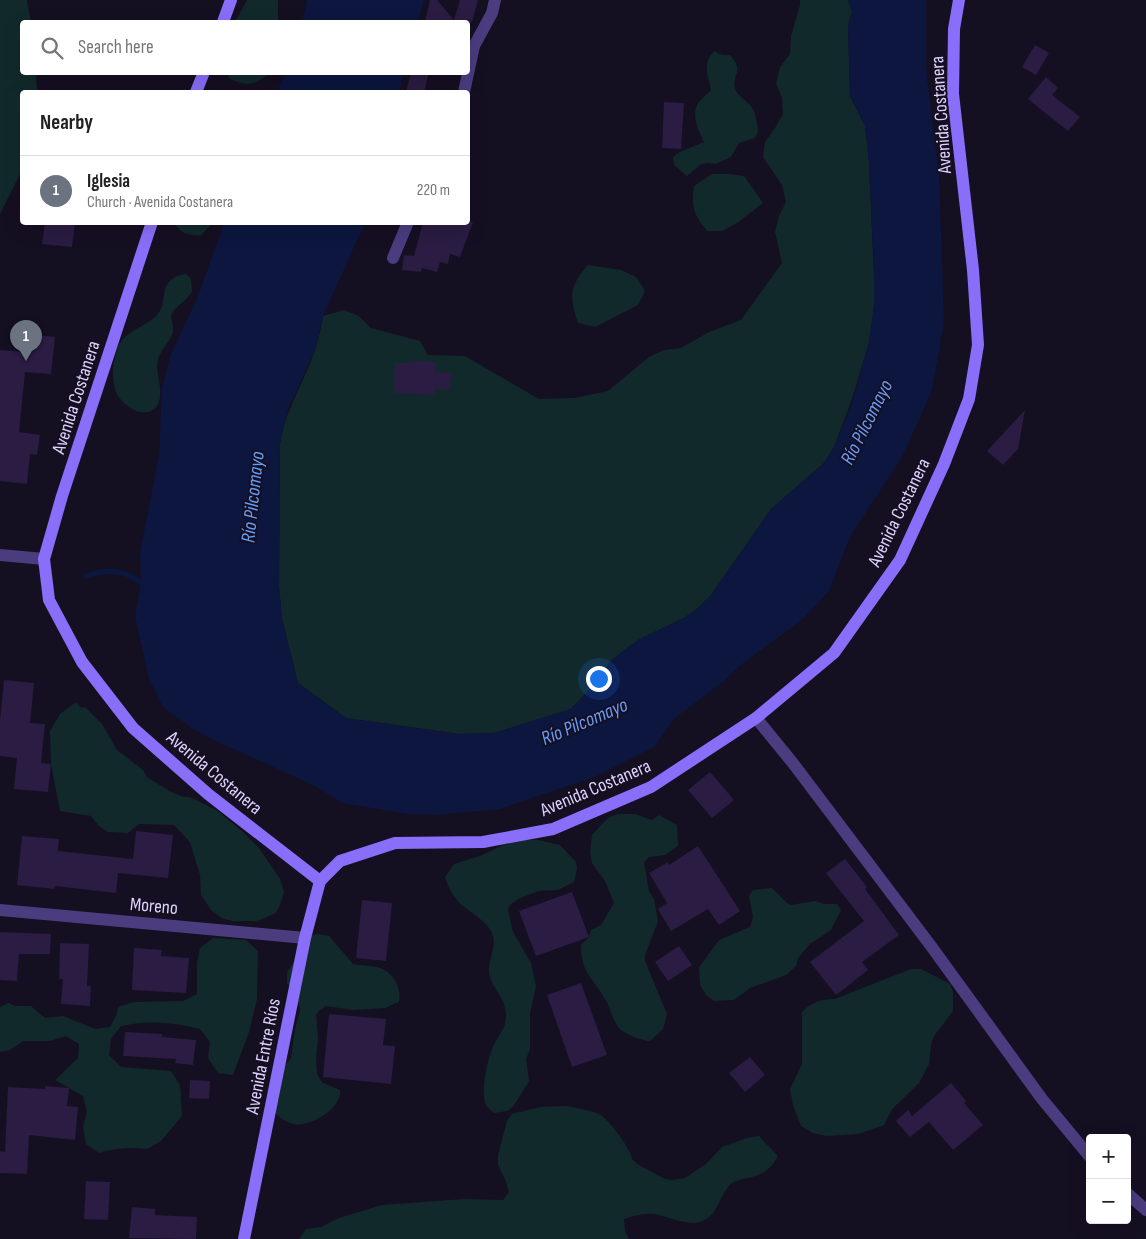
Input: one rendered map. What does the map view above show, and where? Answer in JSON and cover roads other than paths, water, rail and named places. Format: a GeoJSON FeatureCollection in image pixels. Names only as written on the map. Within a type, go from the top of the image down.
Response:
{"type":"FeatureCollection","features":[{"type":"Feature","properties":{"kind":"street"},"geometry":{"type":"LineString","coordinates":[[224,20],[231,0]]}},
{"type":"Feature","properties":{"kind":"street"},"geometry":{"type":"LineString","coordinates":[[470,64],[474,46],[492,13],[495,0]]}},
{"type":"Feature","properties":{"kind":"street","name":"Avenida Costanera"},"geometry":{"type":"LineString","coordinates":[[151,225],[62,496],[44,559],[49,600],[82,662],[133,728],[208,794],[320,880],[340,861],[395,843],[483,842],[554,829],[651,788],[756,718],[834,653],[900,560],[944,464],[969,399],[978,345],[973,270],[953,94],[954,29],[959,0]]}},
{"type":"Feature","properties":{"kind":"street"},"geometry":{"type":"LineString","coordinates":[[197,90],[203,75]]}},
{"type":"Feature","properties":{"kind":"street"},"geometry":{"type":"LineString","coordinates":[[464,90],[468,75]]}},
{"type":"Feature","properties":{"kind":"street"},"geometry":{"type":"LineString","coordinates":[[393,258],[407,225]]}},
{"type":"Feature","properties":{"kind":"street"},"geometry":{"type":"LineString","coordinates":[[0,555],[44,559]]}},
{"type":"Feature","properties":{"kind":"street"},"geometry":{"type":"LineString","coordinates":[[756,718],[792,762],[931,946],[1042,1099],[1086,1152]]}},
{"type":"Feature","properties":{"kind":"street","name":"Avenida Entre Ríos"},"geometry":{"type":"LineString","coordinates":[[244,1239],[305,938],[320,880]]}},
{"type":"Feature","properties":{"kind":"street","name":"Moreno"},"geometry":{"type":"LineString","coordinates":[[0,910],[305,938]]}},
{"type":"Feature","properties":{"kind":"street"},"geometry":{"type":"LineString","coordinates":[[1131,1197],[1146,1210]]}},
{"type":"Feature","properties":{"kind":"water"},"geometry":{"type":"Polygon","coordinates":[[[307,0],[424,0],[419,20],[302,20],[307,0]]]}},
{"type":"Feature","properties":{"kind":"water","name":"Río Pilcomayo"},"geometry":{"type":"Polygon","coordinates":[[[848,0],[926,0],[926,70],[939,173],[944,322],[932,391],[902,457],[850,537],[829,591],[803,619],[738,667],[724,681],[674,719],[654,747],[595,777],[500,809],[438,815],[408,814],[342,803],[315,786],[193,729],[163,707],[149,679],[135,616],[141,583],[140,553],[159,455],[162,389],[170,356],[198,296],[223,225],[364,225],[323,316],[315,350],[287,412],[280,443],[279,587],[282,619],[298,683],[346,718],[459,734],[494,733],[571,709],[589,690],[610,662],[623,651],[640,639],[684,618],[711,595],[771,509],[824,463],[834,447],[851,406],[869,343],[874,304],[874,272],[869,163],[865,126],[850,96],[848,26],[852,11],[848,0]]]}},
{"type":"Feature","properties":{"kind":"water"},"geometry":{"type":"Polygon","coordinates":[[[285,75],[403,75],[400,90],[278,90],[285,75]]]}},
{"type":"Feature","properties":{"kind":"waterway"},"geometry":{"type":"LineString","coordinates":[[86,576],[111,571],[126,574],[147,584]]}},
{"type":"Feature","properties":{"kind":"place","name":"Iglesia"},"geometry":{"type":"Point","coordinates":[26,361]}}]}
